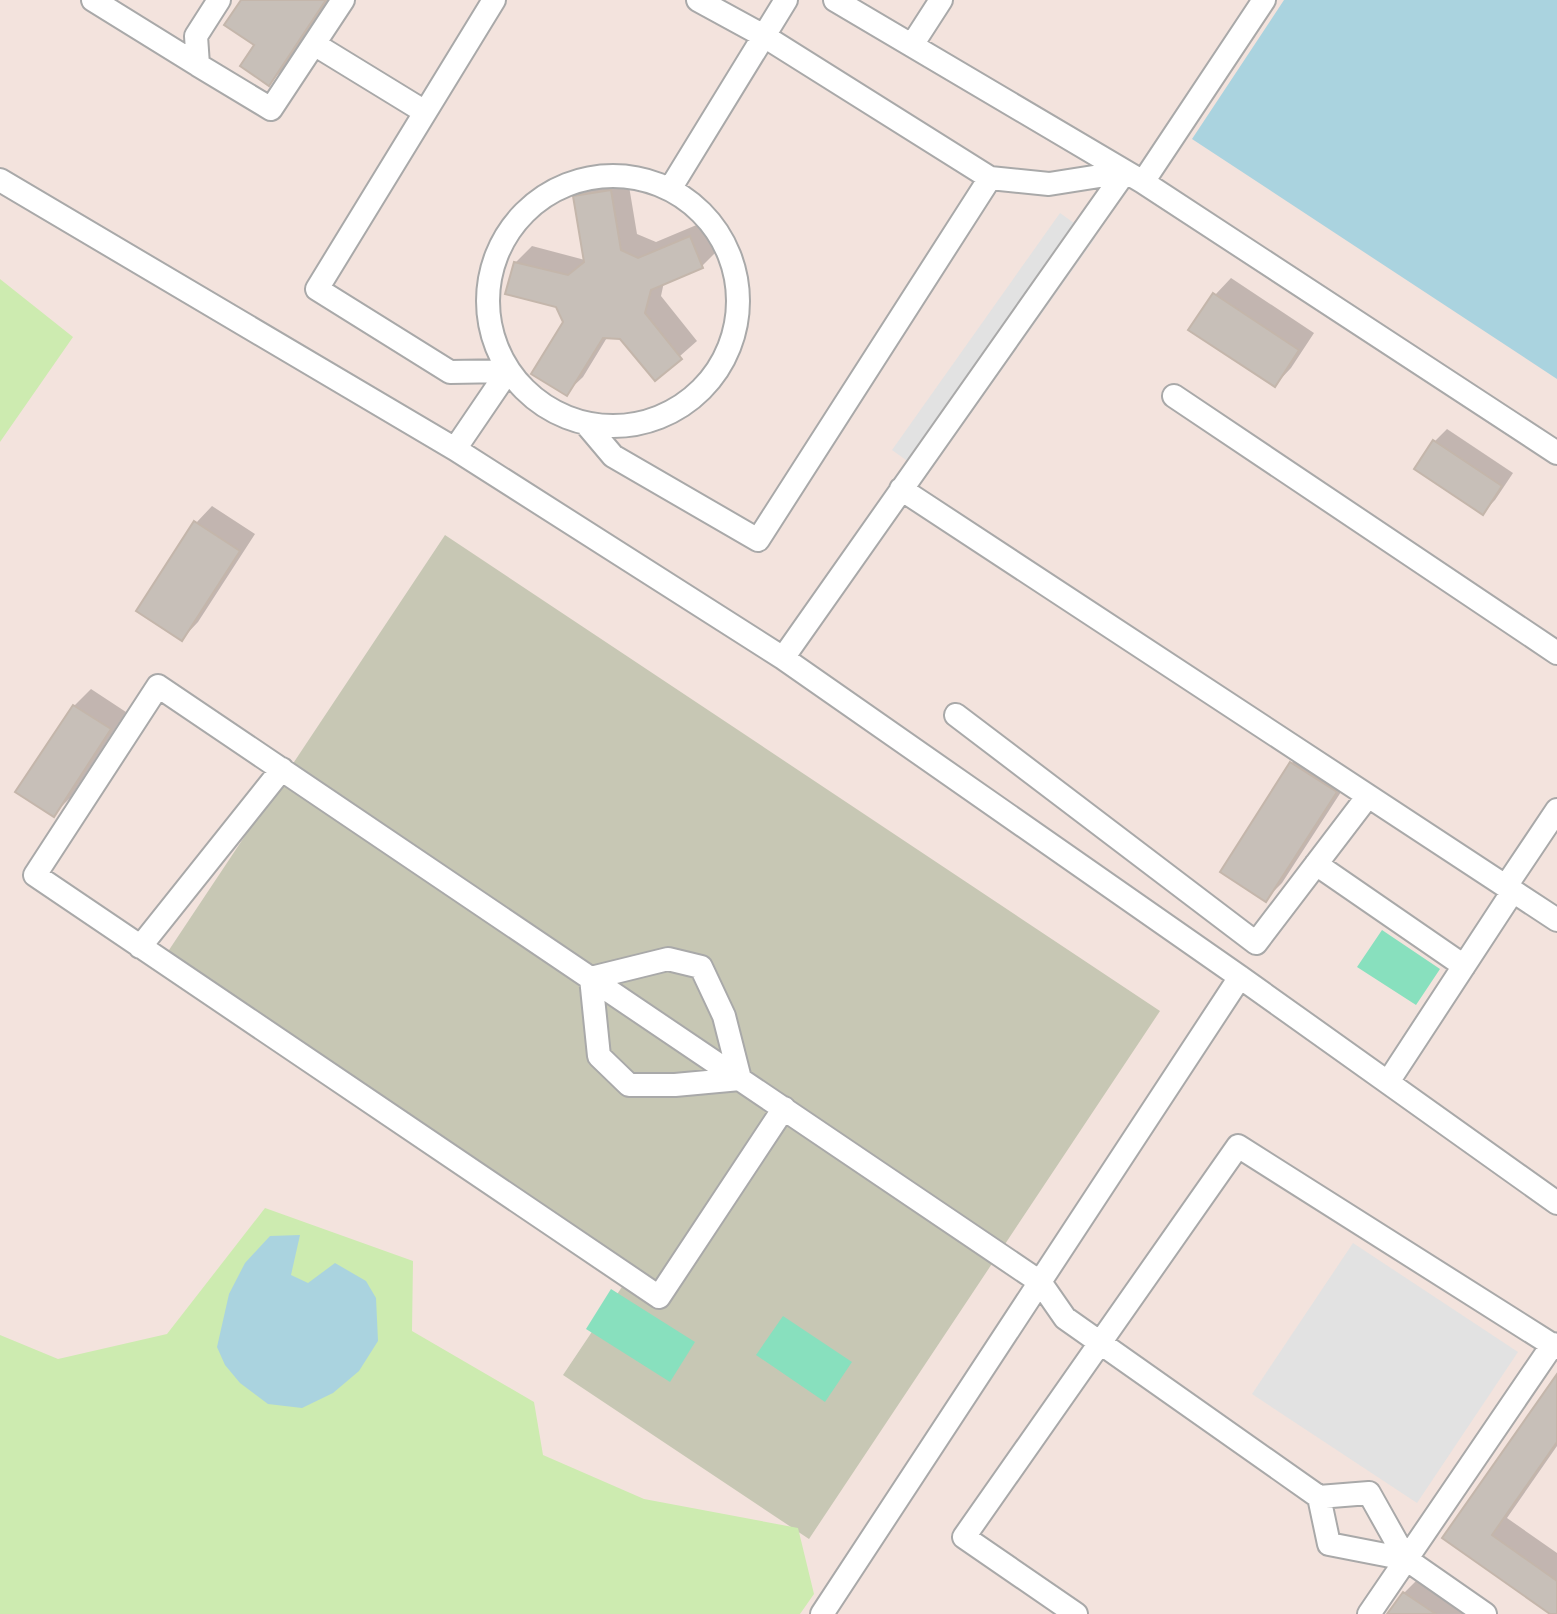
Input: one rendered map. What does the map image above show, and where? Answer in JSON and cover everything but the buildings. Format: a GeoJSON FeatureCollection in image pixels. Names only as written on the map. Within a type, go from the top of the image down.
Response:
{"type":"FeatureCollection","features":[{"type":"Feature","properties":{"kind":"street"},"geometry":{"type":"LineString","coordinates":[[93,0],[271,109],[343,0]]}},
{"type":"Feature","properties":{"kind":"street"},"geometry":{"type":"LineString","coordinates":[[198,65],[196,36],[219,0]]}},
{"type":"Feature","properties":{"kind":"street"},"geometry":{"type":"LineString","coordinates":[[494,0],[317,289],[450,372],[508,371]]}},
{"type":"Feature","properties":{"kind":"street"},"geometry":{"type":"LineString","coordinates":[[698,0],[764,36],[990,178],[1049,184],[1134,177]]}},
{"type":"Feature","properties":{"kind":"street"},"geometry":{"type":"LineString","coordinates":[[670,189],[786,0]]}},
{"type":"Feature","properties":{"kind":"street"},"geometry":{"type":"LineString","coordinates":[[835,0],[1134,177],[1557,453]]}},
{"type":"Feature","properties":{"kind":"street"},"geometry":{"type":"LineString","coordinates":[[912,45],[941,0]]}},
{"type":"Feature","properties":{"kind":"street"},"geometry":{"type":"LineString","coordinates":[[783,658],[901,489],[1264,0]]}},
{"type":"Feature","properties":{"kind":"street"},"geometry":{"type":"LineString","coordinates":[[314,44],[425,112]]}},
{"type":"Feature","properties":{"kind":"street"},"geometry":{"type":"LineString","coordinates":[[621,175],[646,179],[670,189],[695,205],[715,228],[729,254],[737,283],[738,313],[731,343],[717,370],[698,393],[674,411],[646,422],[616,427],[586,424],[556,414],[529,395],[508,371],[493,336],[487,299],[490,274],[498,250],[511,228],[528,209],[548,193],[571,182],[596,176],[621,175]]}},
{"type":"Feature","properties":{"kind":"street"},"geometry":{"type":"LineString","coordinates":[[586,424],[613,456],[758,540],[990,178]]}},
{"type":"Feature","properties":{"kind":"street"},"geometry":{"type":"LineString","coordinates":[[0,180],[455,449],[783,658],[1557,1203]]}},
{"type":"Feature","properties":{"kind":"street"},"geometry":{"type":"LineString","coordinates":[[455,449],[508,371]]}},
{"type":"Feature","properties":{"kind":"street"},"geometry":{"type":"LineString","coordinates":[[1174,396],[1557,653]]}},
{"type":"Feature","properties":{"kind":"street"},"geometry":{"type":"LineString","coordinates":[[901,489],[1557,920]]}},
{"type":"Feature","properties":{"kind":"street"},"geometry":{"type":"LineString","coordinates":[[784,1108],[659,1297],[35,875],[158,686],[784,1108],[1040,1282],[1065,1318],[1319,1497],[1369,1493],[1406,1559]]}},
{"type":"Feature","properties":{"kind":"street"},"geometry":{"type":"LineString","coordinates":[[956,715],[1256,943],[1368,796]]}},
{"type":"Feature","properties":{"kind":"street"},"geometry":{"type":"LineString","coordinates":[[140,947],[282,769]]}},
{"type":"Feature","properties":{"kind":"street"},"geometry":{"type":"LineString","coordinates":[[1388,1082],[1464,966],[1557,810]]}},
{"type":"Feature","properties":{"kind":"street"},"geometry":{"type":"LineString","coordinates":[[1316,864],[1464,966]]}},
{"type":"Feature","properties":{"kind":"street"},"geometry":{"type":"LineString","coordinates":[[591,978],[668,959],[701,967],[724,1016],[740,1079]]}},
{"type":"Feature","properties":{"kind":"street"},"geometry":{"type":"LineString","coordinates":[[822,1614],[1240,977]]}},
{"type":"Feature","properties":{"kind":"street"},"geometry":{"type":"LineString","coordinates":[[591,978],[599,1056],[629,1085],[675,1085],[740,1079]]}},
{"type":"Feature","properties":{"kind":"street"},"geometry":{"type":"LineString","coordinates":[[1076,1614],[964,1537],[1238,1146],[1555,1346],[1369,1614]]}},
{"type":"Feature","properties":{"kind":"street"},"geometry":{"type":"LineString","coordinates":[[1319,1497],[1329,1544],[1406,1559],[1485,1614]]}},
{"type":"Feature","properties":{"kind":"shaded area"},"geometry":{"type":"Polygon","coordinates":[[[0,0],[1557,0],[1557,1614],[0,1614],[0,0]]]}},
{"type":"Feature","properties":{"kind":"shaded area"},"geometry":{"type":"Polygon","coordinates":[[[1060,213],[1095,238],[927,475],[892,450],[1060,213]]]}},
{"type":"Feature","properties":{"kind":"shaded area"},"geometry":{"type":"Polygon","coordinates":[[[445,535],[1160,1011],[809,1539],[563,1375],[634,1269],[165,956],[445,535]]]}},
{"type":"Feature","properties":{"kind":"shaded area"},"geometry":{"type":"Polygon","coordinates":[[[1353,1243],[1518,1352],[1417,1503],[1252,1394],[1353,1243]]]}},
{"type":"Feature","properties":{"kind":"green space"},"geometry":{"type":"Polygon","coordinates":[[[0,279],[73,337],[0,442],[0,279]]]}},
{"type":"Feature","properties":{"kind":"green space"},"geometry":{"type":"Polygon","coordinates":[[[1382,930],[1440,969],[1416,1005],[1357,967],[1382,930]]]}},
{"type":"Feature","properties":{"kind":"green space"},"geometry":{"type":"Polygon","coordinates":[[[265,1208],[413,1261],[412,1331],[534,1402],[543,1455],[644,1499],[798,1528],[814,1594],[800,1614],[0,1614],[0,1335],[58,1359],[167,1334],[265,1208]]]}},
{"type":"Feature","properties":{"kind":"green space"},"geometry":{"type":"Polygon","coordinates":[[[611,1289],[695,1342],[670,1382],[586,1329],[611,1289]]]}},
{"type":"Feature","properties":{"kind":"green space"},"geometry":{"type":"Polygon","coordinates":[[[783,1316],[852,1362],[825,1402],[756,1355],[783,1316]]]}},
{"type":"Feature","properties":{"kind":"water"},"geometry":{"type":"Polygon","coordinates":[[[1284,0],[1557,0],[1557,379],[1192,139],[1284,0]]]}},
{"type":"Feature","properties":{"kind":"water"},"geometry":{"type":"Polygon","coordinates":[[[300,1235],[291,1275],[308,1283],[335,1263],[366,1281],[376,1298],[378,1341],[359,1371],[333,1393],[302,1408],[268,1404],[240,1383],[225,1365],[217,1347],[229,1294],[245,1263],[270,1236],[300,1235]]]}}]}
